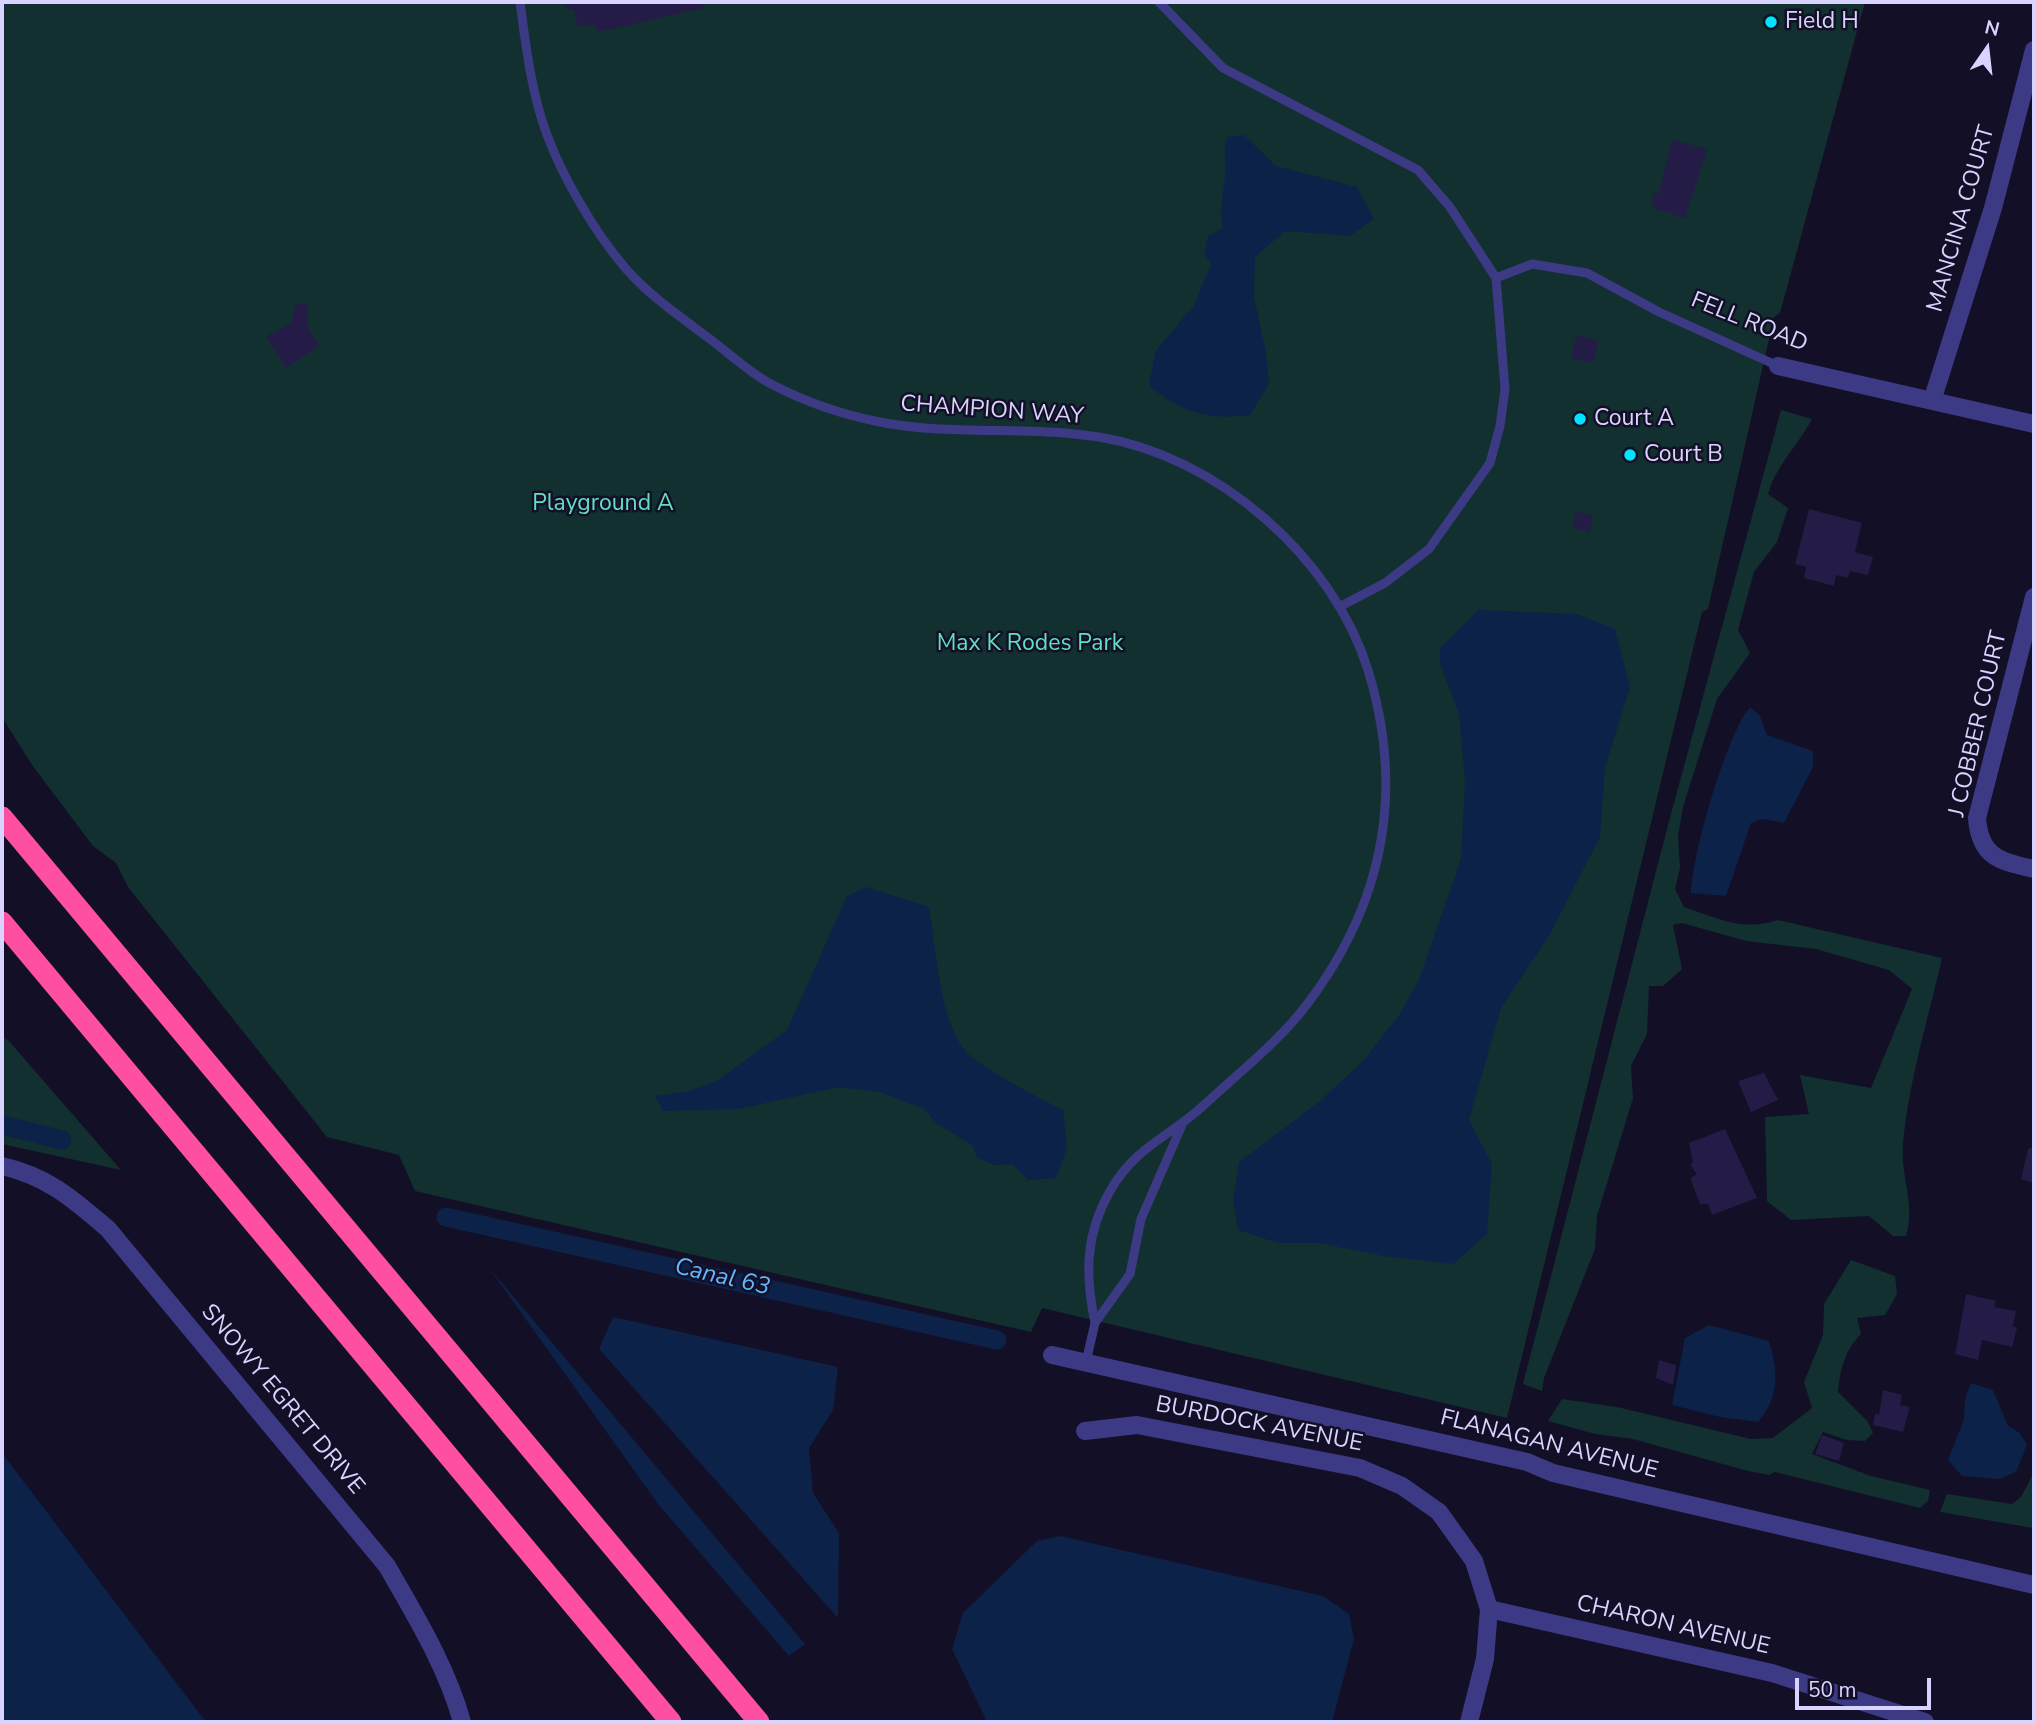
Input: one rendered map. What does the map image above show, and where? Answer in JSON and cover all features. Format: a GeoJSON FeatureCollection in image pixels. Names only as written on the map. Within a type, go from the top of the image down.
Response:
{"type":"FeatureCollection","features":[{"type":"Feature","properties":{"kind":"highway"},"geometry":{"type":"LineString","coordinates":[[2,817],[759,1722]]}},
{"type":"Feature","properties":{"kind":"highway"},"geometry":{"type":"LineString","coordinates":[[2,922],[671,1722]]}},
{"type":"Feature","properties":{"kind":"street","name":"MANCINA COURT"},"geometry":{"type":"LineString","coordinates":[[1932,401],[1993,208],[2034,50]]}},
{"type":"Feature","properties":{"kind":"street","name":"FELL ROAD"},"geometry":{"type":"LineString","coordinates":[[1778,366],[2034,424]]}},
{"type":"Feature","properties":{"kind":"street","name":"J COBBER COURT"},"geometry":{"type":"LineString","coordinates":[[2034,597],[1977,818],[1979,838],[1989,853],[2007,863],[2034,869]]}},
{"type":"Feature","properties":{"kind":"street","name":"SNOWY EGRET DRIVE"},"geometry":{"type":"LineString","coordinates":[[2,1166],[29,1172],[67,1194],[107,1229],[387,1566],[423,1629],[456,1702],[461,1722]]}},
{"type":"Feature","properties":{"kind":"street","name":"FLANAGAN AVENUE"},"geometry":{"type":"LineString","coordinates":[[1052,1355],[1527,1462],[1553,1473],[2034,1585]]}},
{"type":"Feature","properties":{"kind":"street","name":"BURDOCK AVENUE"},"geometry":{"type":"LineString","coordinates":[[1085,1431],[1137,1425],[1360,1468],[1402,1486],[1440,1512],[1474,1561],[1489,1609],[1485,1659],[1469,1722]]}},
{"type":"Feature","properties":{"kind":"street","name":"CHARON AVENUE"},"geometry":{"type":"LineString","coordinates":[[1489,1609],[1772,1673],[1882,1717],[1925,1722]]}},
{"type":"Feature","properties":{"kind":"lane","name":"CHAMPION WAY"},"geometry":{"type":"LineString","coordinates":[[520,2],[542,119],[583,209],[628,271],[655,297],[770,384],[869,420],[921,430],[1025,429],[1104,438],[1176,461],[1247,504],[1310,564],[1341,606],[1367,669],[1383,733],[1387,786],[1382,845],[1366,901],[1345,949],[1306,1006],[1182,1125],[1153,1140],[1128,1165],[1099,1213],[1093,1231],[1087,1283],[1095,1323]]}},
{"type":"Feature","properties":{"kind":"lane"},"geometry":{"type":"LineString","coordinates":[[1159,2],[1223,68],[1418,170],[1450,206],[1496,278],[1505,389],[1500,426],[1490,463],[1429,549],[1385,583],[1341,606]]}},
{"type":"Feature","properties":{"kind":"lane","name":"FELL ROAD"},"geometry":{"type":"LineString","coordinates":[[1496,278],[1532,264],[1587,273],[1659,312],[1778,366]]}},
{"type":"Feature","properties":{"kind":"lane","name":"CHAMPION WAY"},"geometry":{"type":"LineString","coordinates":[[1086,1363],[1095,1323],[1130,1274],[1141,1219],[1182,1125]]}},
{"type":"Feature","properties":{"kind":"green space","name":"Max K Rodes Park"},"geometry":{"type":"Polygon","coordinates":[[[2,2],[1865,2],[1780,313],[1774,317],[1708,609],[1702,612],[1507,1418],[1042,1308],[1031,1332],[415,1191],[399,1155],[327,1137],[128,887],[116,863],[93,846],[32,765],[2,717],[2,2]]]}},
{"type":"Feature","properties":{"kind":"green space"},"geometry":{"type":"Polygon","coordinates":[[[1781,410],[1812,419],[1782,464],[1768,494],[1788,508],[1777,542],[1754,572],[1738,630],[1750,653],[1717,699],[1683,807],[1678,836],[1680,868],[1675,889],[1684,907],[1730,922],[1753,925],[1778,920],[1942,958],[1914,1073],[1903,1144],[1909,1224],[1906,1236],[1893,1236],[1869,1216],[1791,1220],[1767,1201],[1765,1117],[1809,1114],[1800,1075],[1871,1088],[1912,989],[1889,970],[1816,949],[1746,941],[1682,923],[1673,925],[1682,969],[1663,986],[1649,986],[1647,1034],[1631,1066],[1633,1098],[1597,1216],[1595,1249],[1544,1378],[1542,1391],[1523,1384],[1668,825],[1781,410]]]}},
{"type":"Feature","properties":{"kind":"green space"},"geometry":{"type":"Polygon","coordinates":[[[2,1038],[8,1040],[121,1170],[2,1144],[2,1038]]]}},
{"type":"Feature","properties":{"kind":"green space"},"geometry":{"type":"Polygon","coordinates":[[[1851,1260],[1895,1276],[1897,1294],[1885,1315],[1857,1318],[1861,1334],[1847,1354],[1839,1384],[1838,1392],[1868,1422],[1873,1433],[1865,1441],[1847,1440],[1823,1432],[1812,1454],[1871,1476],[1930,1490],[1928,1501],[1920,1508],[1775,1472],[1769,1475],[1748,1471],[1633,1439],[1595,1434],[1548,1421],[1562,1399],[1617,1407],[1751,1439],[1773,1438],[1812,1408],[1804,1382],[1823,1335],[1824,1304],[1851,1260]]]}},
{"type":"Feature","properties":{"kind":"green space"},"geometry":{"type":"Polygon","coordinates":[[[2034,1472],[2033,1528],[1940,1512],[1947,1494],[2012,1504],[2021,1497],[2034,1472]]]}},
{"type":"Feature","properties":{"kind":"water"},"geometry":{"type":"Polygon","coordinates":[[[1244,135],[1276,166],[1357,187],[1374,219],[1350,236],[1285,231],[1255,257],[1254,297],[1266,352],[1269,384],[1250,415],[1208,415],[1173,403],[1149,386],[1155,352],[1194,305],[1211,264],[1204,253],[1208,236],[1223,228],[1221,207],[1227,137],[1244,135]]]}},
{"type":"Feature","properties":{"kind":"water"},"geometry":{"type":"Polygon","coordinates":[[[1478,610],[1577,614],[1615,629],[1630,687],[1605,768],[1600,837],[1549,936],[1501,1008],[1469,1120],[1492,1164],[1487,1234],[1453,1264],[1383,1256],[1318,1243],[1278,1243],[1238,1230],[1233,1199],[1239,1162],[1320,1101],[1364,1060],[1399,1015],[1418,982],[1461,859],[1465,781],[1459,714],[1440,664],[1440,648],[1478,610]]]}},
{"type":"Feature","properties":{"kind":"water"},"geometry":{"type":"Polygon","coordinates":[[[1750,707],[1760,716],[1767,735],[1813,751],[1813,767],[1784,823],[1762,819],[1751,823],[1726,896],[1691,893],[1697,852],[1712,796],[1731,743],[1750,707]]]}},
{"type":"Feature","properties":{"kind":"water"},"geometry":{"type":"Polygon","coordinates":[[[866,887],[929,907],[944,999],[955,1034],[963,1048],[995,1073],[1063,1110],[1067,1148],[1056,1178],[1028,1180],[1012,1164],[994,1165],[977,1158],[973,1146],[936,1123],[924,1109],[880,1092],[838,1087],[739,1109],[663,1111],[655,1096],[689,1091],[718,1080],[787,1030],[847,896],[866,887]]]}},
{"type":"Feature","properties":{"kind":"water"},"geometry":{"type":"Polygon","coordinates":[[[487,1265],[805,1644],[789,1656],[658,1504],[487,1265]]]}},
{"type":"Feature","properties":{"kind":"water"},"geometry":{"type":"Polygon","coordinates":[[[613,1317],[838,1367],[833,1410],[809,1448],[813,1493],[839,1533],[838,1618],[599,1349],[613,1317]]]}},
{"type":"Feature","properties":{"kind":"water"},"geometry":{"type":"Polygon","coordinates":[[[1709,1325],[1769,1341],[1775,1373],[1774,1393],[1758,1422],[1720,1417],[1672,1405],[1685,1338],[1709,1325]]]}},
{"type":"Feature","properties":{"kind":"water"},"geometry":{"type":"Polygon","coordinates":[[[1971,1383],[1993,1390],[2008,1426],[2020,1433],[2027,1445],[2016,1472],[1999,1479],[1962,1476],[1948,1460],[1964,1419],[1965,1399],[1971,1383]]]}},
{"type":"Feature","properties":{"kind":"water"},"geometry":{"type":"Polygon","coordinates":[[[2,1453],[206,1722],[2,1722],[2,1453]]]}},
{"type":"Feature","properties":{"kind":"water"},"geometry":{"type":"Polygon","coordinates":[[[1060,1536],[1323,1596],[1349,1614],[1354,1639],[1332,1722],[987,1722],[952,1649],[963,1613],[1037,1541],[1060,1536]]]}},
{"type":"Feature","properties":{"kind":"building"},"geometry":{"type":"Polygon","coordinates":[[[564,2],[703,2],[704,8],[598,32],[593,24],[578,27],[574,10],[568,10],[564,2]]]}},
{"type":"Feature","properties":{"kind":"building"},"geometry":{"type":"Polygon","coordinates":[[[1672,140],[1707,149],[1685,218],[1656,209],[1652,203],[1653,193],[1659,193],[1672,140]]]}},
{"type":"Feature","properties":{"kind":"building"},"geometry":{"type":"Polygon","coordinates":[[[297,303],[308,305],[308,328],[319,346],[286,368],[266,337],[291,323],[297,303]]]}},
{"type":"Feature","properties":{"kind":"building"},"geometry":{"type":"Polygon","coordinates":[[[1577,335],[1598,341],[1593,363],[1571,358],[1577,335]]]}},
{"type":"Feature","properties":{"kind":"building"},"geometry":{"type":"Polygon","coordinates":[[[1809,509],[1862,523],[1855,552],[1873,557],[1868,575],[1850,571],[1848,578],[1836,575],[1834,586],[1804,578],[1806,567],[1795,564],[1809,509]]]}},
{"type":"Feature","properties":{"kind":"building"},"geometry":{"type":"Polygon","coordinates":[[[1576,512],[1593,516],[1590,532],[1573,528],[1576,512]]]}},
{"type":"Feature","properties":{"kind":"building"},"geometry":{"type":"Polygon","coordinates":[[[1764,1073],[1778,1100],[1751,1112],[1738,1081],[1764,1073]]]}},
{"type":"Feature","properties":{"kind":"building"},"geometry":{"type":"Polygon","coordinates":[[[1725,1129],[1757,1198],[1712,1215],[1708,1204],[1700,1204],[1690,1178],[1697,1174],[1690,1165],[1693,1162],[1689,1143],[1725,1129]]]}},
{"type":"Feature","properties":{"kind":"building"},"geometry":{"type":"Polygon","coordinates":[[[2034,1147],[2034,1183],[2021,1179],[2028,1149],[2034,1147]]]}},
{"type":"Feature","properties":{"kind":"building"},"geometry":{"type":"Polygon","coordinates":[[[1966,1294],[1996,1301],[1994,1307],[2016,1311],[2013,1326],[2017,1328],[2012,1347],[1982,1340],[1978,1360],[1955,1354],[1966,1294]]]}},
{"type":"Feature","properties":{"kind":"building"},"geometry":{"type":"Polygon","coordinates":[[[1659,1360],[1676,1365],[1673,1385],[1656,1378],[1659,1360]]]}},
{"type":"Feature","properties":{"kind":"building"},"geometry":{"type":"Polygon","coordinates":[[[1883,1390],[1902,1395],[1900,1405],[1910,1407],[1903,1432],[1873,1425],[1875,1414],[1879,1415],[1883,1390]]]}},
{"type":"Feature","properties":{"kind":"building"},"geometry":{"type":"Polygon","coordinates":[[[1822,1435],[1844,1443],[1839,1461],[1815,1454],[1822,1435]]]}},
{"type":"Feature","properties":{"kind":"waterway","name":"Canal 63"},"geometry":{"type":"LineString","coordinates":[[2,1125],[62,1140]]}},
{"type":"Feature","properties":{"kind":"waterway","name":"Canal 63"},"geometry":{"type":"LineString","coordinates":[[446,1217],[997,1340]]}},
{"type":"Feature","properties":{"kind":"place","name":"Field H"},"geometry":{"type":"Point","coordinates":[1771,22]}},
{"type":"Feature","properties":{"kind":"place","name":"Court A"},"geometry":{"type":"Point","coordinates":[1580,419]}},
{"type":"Feature","properties":{"kind":"place","name":"Court B"},"geometry":{"type":"Point","coordinates":[1630,455]}},
{"type":"Feature","properties":{"kind":"park label","name":"Playground A"},"geometry":{"type":"Point","coordinates":[603,504]}}]}
